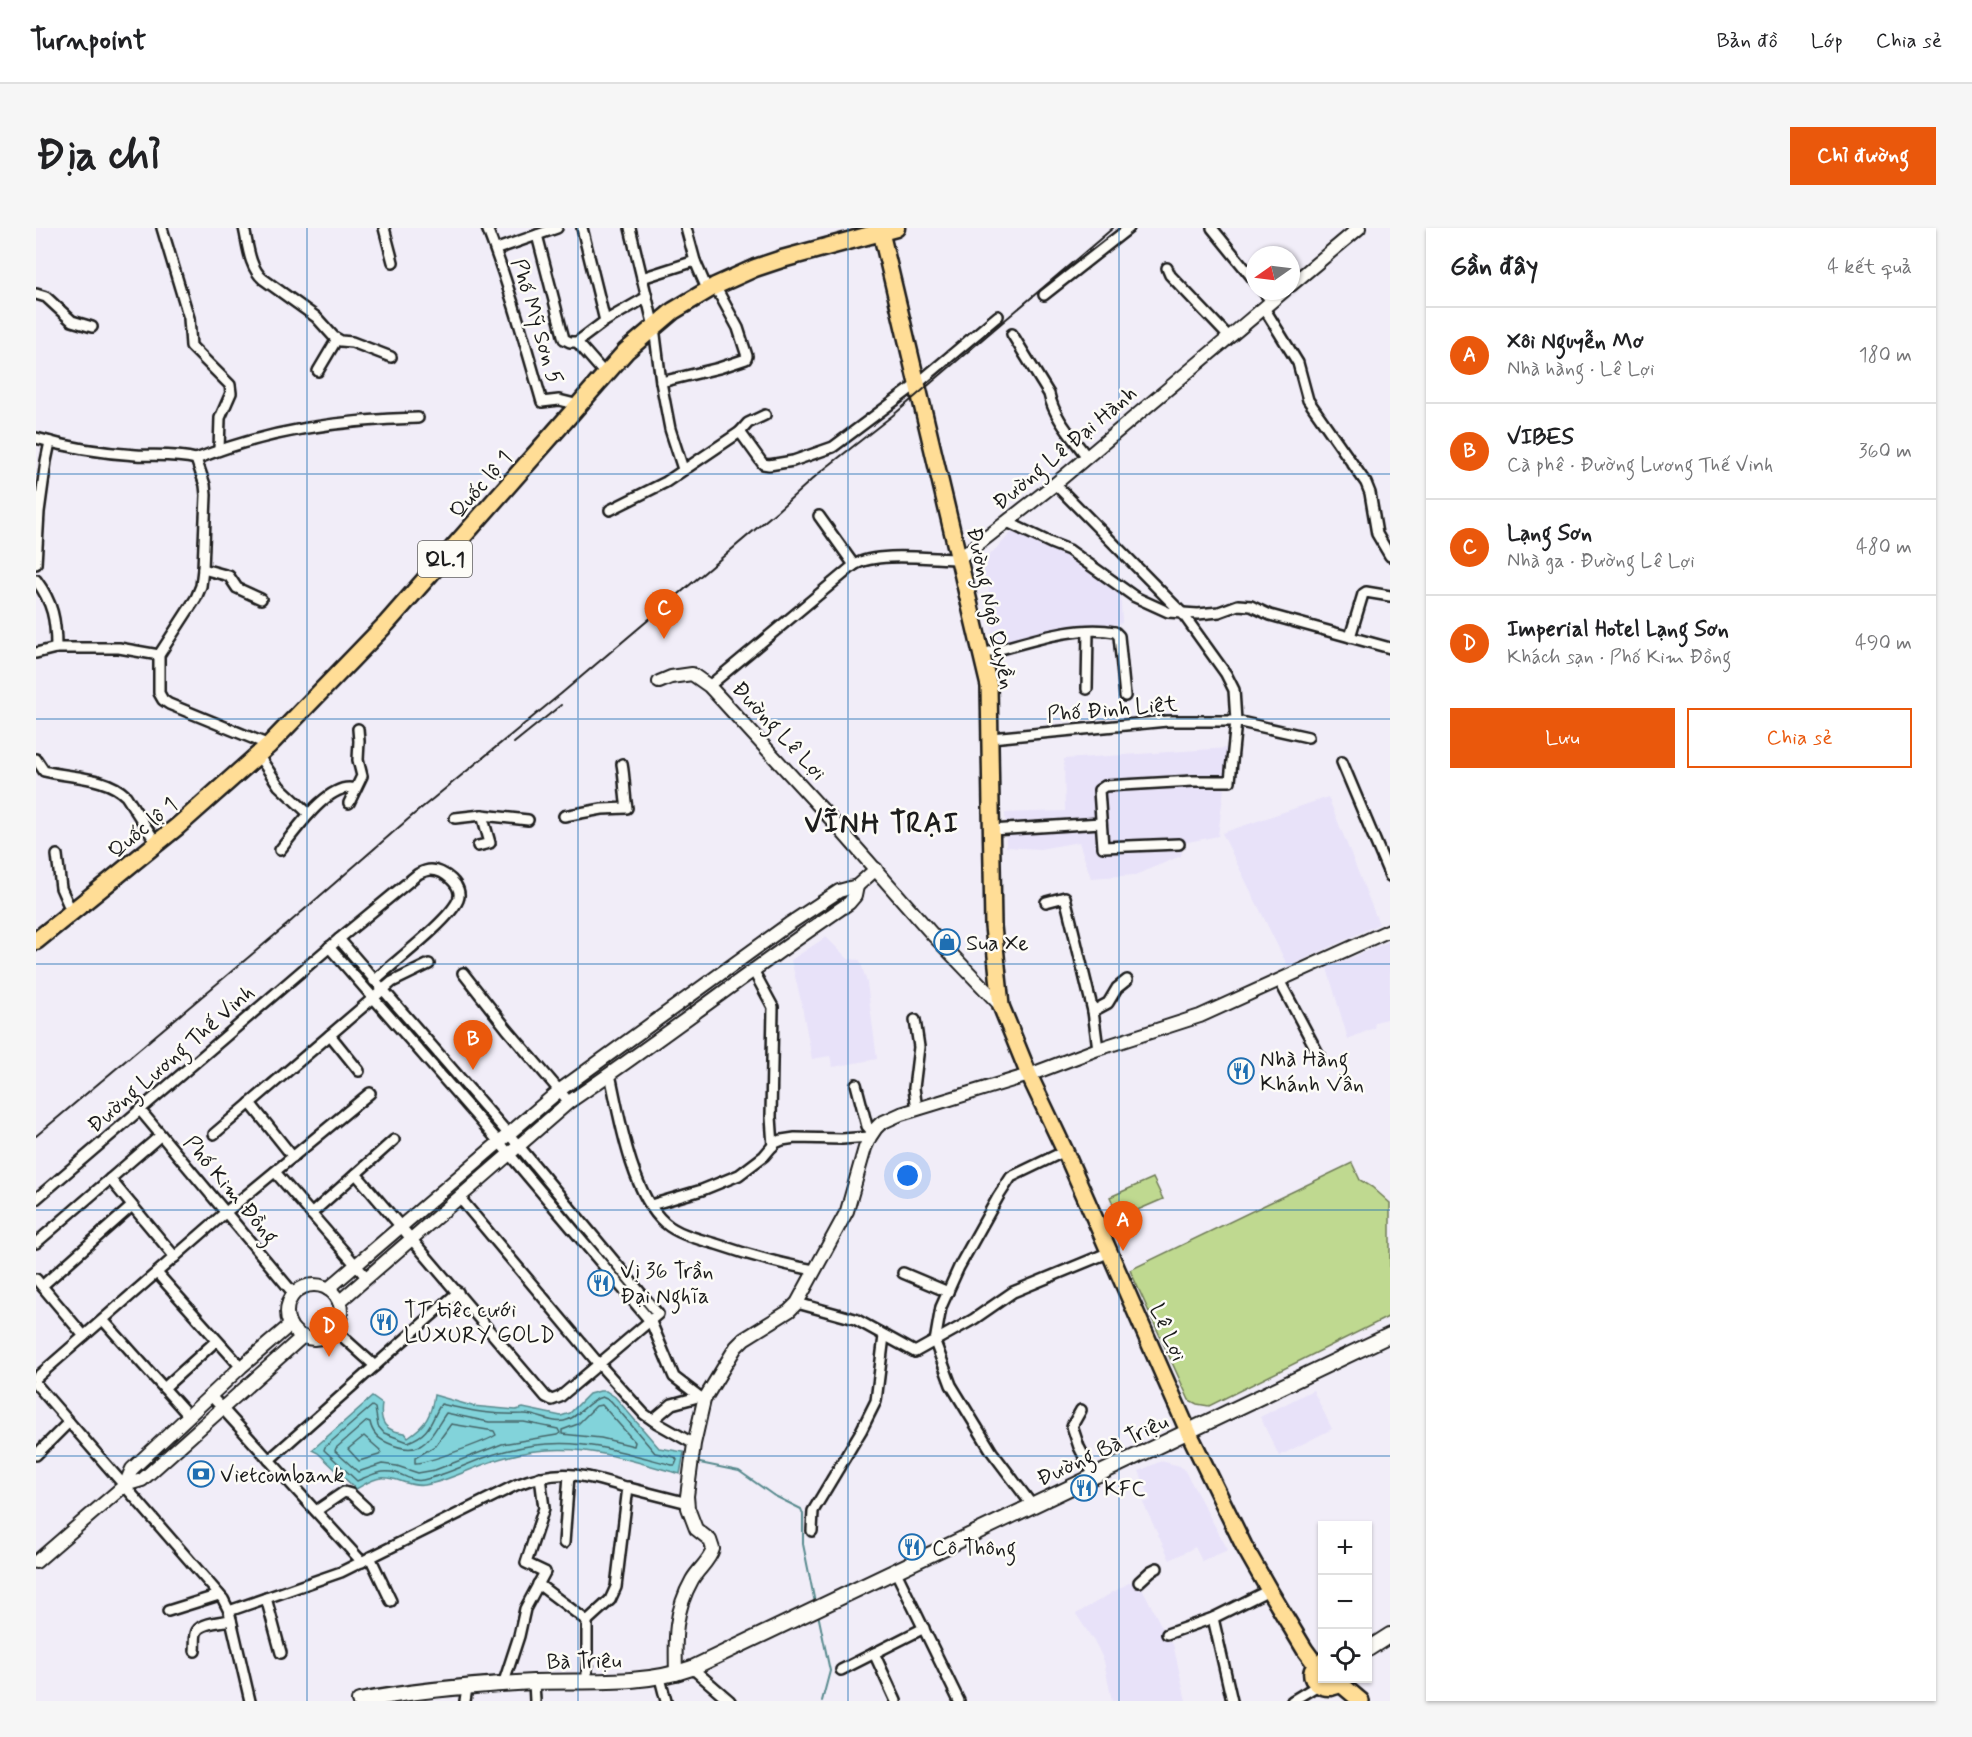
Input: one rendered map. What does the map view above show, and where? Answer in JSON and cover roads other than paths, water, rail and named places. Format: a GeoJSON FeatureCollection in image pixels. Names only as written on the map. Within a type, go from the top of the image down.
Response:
{"type":"FeatureCollection","features":[{"type":"Feature","properties":{"kind":"highway","name":"Quốc lộ 1"},"geometry":{"type":"LineString","coordinates":[[36,941],[157,844],[263,750],[387,624],[626,351],[673,311],[711,288],[782,259],[886,229]]}},
{"type":"Feature","properties":{"kind":"main road","name":"Đường Ngô Quyền"},"geometry":{"type":"LineString","coordinates":[[886,229],[917,384],[989,686],[992,738],[993,926],[1001,1006]]}},
{"type":"Feature","properties":{"kind":"main road","name":"Lê Lợi"},"geometry":{"type":"LineString","coordinates":[[1001,1006],[1029,1075],[1065,1151],[1188,1431],[1244,1546],[1269,1590],[1318,1662]]}},
{"type":"Feature","properties":{"kind":"main road","name":"Đường Bà Triệu"},"geometry":{"type":"LineString","coordinates":[[799,1618],[1390,1335]]}},
{"type":"Feature","properties":{"kind":"main road","name":"Bà Triệu"},"geometry":{"type":"LineString","coordinates":[[359,1701],[384,1696],[466,1694],[503,1684],[660,1678],[692,1668],[799,1618]]}},
{"type":"Feature","properties":{"kind":"main road"},"geometry":{"type":"LineString","coordinates":[[1372,1646],[1390,1635]]}},
{"type":"Feature","properties":{"kind":"main road"},"geometry":{"type":"LineString","coordinates":[[1318,1665],[1312,1676],[1322,1693],[1333,1692],[1342,1683]]}},
{"type":"Feature","properties":{"kind":"main road"},"geometry":{"type":"LineString","coordinates":[[1344,1683],[1361,1701]]}},
{"type":"Feature","properties":{"kind":"street"},"geometry":{"type":"LineString","coordinates":[[162,228],[189,318],[191,346],[230,385],[231,393],[220,418],[219,450]]}},
{"type":"Feature","properties":{"kind":"street"},"geometry":{"type":"LineString","coordinates":[[244,228],[258,275],[316,317],[337,339],[352,342],[391,357]]}},
{"type":"Feature","properties":{"kind":"street"},"geometry":{"type":"LineString","coordinates":[[384,228],[393,262]]}},
{"type":"Feature","properties":{"kind":"street"},"geometry":{"type":"LineString","coordinates":[[487,228],[497,249],[557,228]]}},
{"type":"Feature","properties":{"kind":"street"},"geometry":{"type":"LineString","coordinates":[[582,228],[606,321]]}},
{"type":"Feature","properties":{"kind":"street"},"geometry":{"type":"LineString","coordinates":[[630,228],[654,327],[670,429],[683,469]]}},
{"type":"Feature","properties":{"kind":"street"},"geometry":{"type":"LineString","coordinates":[[661,382],[719,368],[747,357],[738,328],[695,261],[686,228]]}},
{"type":"Feature","properties":{"kind":"street"},"geometry":{"type":"LineString","coordinates":[[1044,296],[1129,228]]}},
{"type":"Feature","properties":{"kind":"street"},"geometry":{"type":"LineString","coordinates":[[1212,228],[1246,270]]}},
{"type":"Feature","properties":{"kind":"street"},"geometry":{"type":"LineString","coordinates":[[1300,277],[1359,228]]}},
{"type":"Feature","properties":{"kind":"street"},"geometry":{"type":"LineString","coordinates":[[537,235],[564,339],[577,342],[606,321],[647,297]]}},
{"type":"Feature","properties":{"kind":"street","name":"Phố Mỹ Sơn 5"},"geometry":{"type":"LineString","coordinates":[[497,249],[542,402],[559,400],[579,405]]}},
{"type":"Feature","properties":{"kind":"street"},"geometry":{"type":"LineString","coordinates":[[642,278],[695,261]]}},
{"type":"Feature","properties":{"kind":"street"},"geometry":{"type":"LineString","coordinates":[[1167,268],[1170,276],[1229,337]]}},
{"type":"Feature","properties":{"kind":"street"},"geometry":{"type":"LineString","coordinates":[[36,294],[46,297],[72,321],[92,327]]}},
{"type":"Feature","properties":{"kind":"street"},"geometry":{"type":"LineString","coordinates":[[1266,300],[1298,363],[1308,400],[1366,483],[1370,493],[1377,534],[1389,552]]}},
{"type":"Feature","properties":{"kind":"street","name":"Đường Lê Đại Hành"},"geometry":{"type":"LineString","coordinates":[[960,559],[1055,484],[1272,300]]}},
{"type":"Feature","properties":{"kind":"street"},"geometry":{"type":"LineString","coordinates":[[740,432],[762,464],[793,461],[833,447],[917,384],[998,316]]}},
{"type":"Feature","properties":{"kind":"street"},"geometry":{"type":"LineString","coordinates":[[1012,334],[1049,394],[1058,417],[1087,457]]}},
{"type":"Feature","properties":{"kind":"street"},"geometry":{"type":"LineString","coordinates":[[318,372],[337,339]]}},
{"type":"Feature","properties":{"kind":"street"},"geometry":{"type":"LineString","coordinates":[[577,342],[605,374]]}},
{"type":"Feature","properties":{"kind":"street"},"geometry":{"type":"LineString","coordinates":[[610,510],[666,482],[740,432],[748,423],[765,415]]}},
{"type":"Feature","properties":{"kind":"street"},"geometry":{"type":"LineString","coordinates":[[36,438],[129,454],[185,456],[196,459],[277,433],[332,423],[418,418]]}},
{"type":"Feature","properties":{"kind":"street"},"geometry":{"type":"LineString","coordinates":[[36,564],[38,512],[50,442]]}},
{"type":"Feature","properties":{"kind":"street"},"geometry":{"type":"LineString","coordinates":[[196,459],[206,495],[201,586],[196,598],[159,655],[158,686],[163,700],[263,750],[279,786],[309,814]]}},
{"type":"Feature","properties":{"kind":"street"},"geometry":{"type":"LineString","coordinates":[[1055,484],[1183,614],[1226,674],[1234,690],[1236,721],[1230,781],[1105,786],[1099,790],[1103,847],[1179,844]]}},
{"type":"Feature","properties":{"kind":"street"},"geometry":{"type":"LineString","coordinates":[[819,516],[854,565]]}},
{"type":"Feature","properties":{"kind":"street"},"geometry":{"type":"LineString","coordinates":[[1007,522],[1069,550],[1136,597],[1168,612],[1198,614],[1220,612],[1238,605],[1251,606],[1270,615],[1390,648]]}},
{"type":"Feature","properties":{"kind":"street"},"geometry":{"type":"LineString","coordinates":[[709,686],[863,559],[878,557],[960,559]]}},
{"type":"Feature","properties":{"kind":"street"},"geometry":{"type":"LineString","coordinates":[[203,569],[229,576],[237,588],[261,599]]}},
{"type":"Feature","properties":{"kind":"street"},"geometry":{"type":"LineString","coordinates":[[36,580],[55,617],[56,648]]}},
{"type":"Feature","properties":{"kind":"street"},"geometry":{"type":"LineString","coordinates":[[1350,637],[1363,594],[1366,592],[1390,596]]}},
{"type":"Feature","properties":{"kind":"street"},"geometry":{"type":"LineString","coordinates":[[982,654],[1067,633],[1107,630],[1118,633],[1125,696]]}},
{"type":"Feature","properties":{"kind":"street"},"geometry":{"type":"LineString","coordinates":[[1087,689],[1088,631]]}},
{"type":"Feature","properties":{"kind":"street"},"geometry":{"type":"LineString","coordinates":[[36,653],[56,648],[119,648],[159,655]]}},
{"type":"Feature","properties":{"kind":"street","name":"Đường Lê Lợi"},"geometry":{"type":"LineString","coordinates":[[659,682],[671,677],[692,674],[709,686],[933,935],[1001,1006]]}},
{"type":"Feature","properties":{"kind":"street","name":"Phố Đinh Liệt"},"geometry":{"type":"LineString","coordinates":[[992,738],[1167,721],[1236,721],[1308,737]]}},
{"type":"Feature","properties":{"kind":"street"},"geometry":{"type":"LineString","coordinates":[[349,803],[362,776],[358,760],[358,729]]}},
{"type":"Feature","properties":{"kind":"street"},"geometry":{"type":"LineString","coordinates":[[36,759],[44,771],[99,781],[120,790],[157,844]]}},
{"type":"Feature","properties":{"kind":"street"},"geometry":{"type":"LineString","coordinates":[[1342,762],[1389,873]]}},
{"type":"Feature","properties":{"kind":"street"},"geometry":{"type":"LineString","coordinates":[[564,816],[602,809],[627,808],[624,794],[626,781],[622,764]]}},
{"type":"Feature","properties":{"kind":"street"},"geometry":{"type":"LineString","coordinates":[[280,850],[309,814],[331,795],[348,788],[355,789]]}},
{"type":"Feature","properties":{"kind":"street"},"geometry":{"type":"LineString","coordinates":[[478,846],[490,843],[482,815]]}},
{"type":"Feature","properties":{"kind":"street"},"geometry":{"type":"LineString","coordinates":[[455,818],[482,815],[528,820]]}},
{"type":"Feature","properties":{"kind":"street"},"geometry":{"type":"LineString","coordinates":[[992,830],[1101,823]]}},
{"type":"Feature","properties":{"kind":"street"},"geometry":{"type":"LineString","coordinates":[[57,855],[60,883],[72,913]]}},
{"type":"Feature","properties":{"kind":"street"},"geometry":{"type":"LineString","coordinates":[[328,1289],[560,1089],[789,924],[839,891],[857,886],[876,869]]}},
{"type":"Feature","properties":{"kind":"street","name":"Đường Lương Thế Vinh"},"geometry":{"type":"LineString","coordinates":[[36,1199],[329,947],[418,874],[434,870],[452,879],[459,889],[458,899],[448,915],[374,981]]}},
{"type":"Feature","properties":{"kind":"street"},"geometry":{"type":"LineString","coordinates":[[339,1302],[569,1102],[799,936],[849,903],[855,896],[857,886]]}},
{"type":"Feature","properties":{"kind":"street"},"geometry":{"type":"LineString","coordinates":[[1046,902],[1065,897],[1093,1011],[1098,1048]]}},
{"type":"Feature","properties":{"kind":"street"},"geometry":{"type":"LineString","coordinates":[[789,924],[799,936]]}},
{"type":"Feature","properties":{"kind":"street"},"geometry":{"type":"LineString","coordinates":[[676,1674],[676,1619],[691,1581],[708,1560],[713,1549],[710,1540],[696,1529],[688,1508],[687,1491],[701,1398],[744,1339],[780,1317],[797,1303],[847,1211],[865,1148],[876,1128],[889,1119],[917,1109],[1029,1075],[1098,1048],[1200,1016],[1390,930]]}},
{"type":"Feature","properties":{"kind":"street"},"geometry":{"type":"LineString","coordinates":[[339,939],[460,1080],[503,1138]]}},
{"type":"Feature","properties":{"kind":"street"},"geometry":{"type":"LineString","coordinates":[[329,947],[450,1089],[503,1138],[658,1312],[657,1316],[560,1397],[552,1400],[546,1397],[356,1174]]}},
{"type":"Feature","properties":{"kind":"street"},"geometry":{"type":"LineString","coordinates":[[214,1134],[397,978],[429,964]]}},
{"type":"Feature","properties":{"kind":"street"},"geometry":{"type":"LineString","coordinates":[[753,970],[773,1007],[771,1117],[773,1146]]}},
{"type":"Feature","properties":{"kind":"street"},"geometry":{"type":"LineString","coordinates":[[463,973],[569,1102]]}},
{"type":"Feature","properties":{"kind":"street"},"geometry":{"type":"LineString","coordinates":[[714,978],[724,991]]}},
{"type":"Feature","properties":{"kind":"street"},"geometry":{"type":"LineString","coordinates":[[1093,1011],[1108,1002],[1117,988],[1127,980]]}},
{"type":"Feature","properties":{"kind":"street"},"geometry":{"type":"LineString","coordinates":[[1279,980],[1319,1054]]}},
{"type":"Feature","properties":{"kind":"street"},"geometry":{"type":"LineString","coordinates":[[915,1020],[919,1047],[914,1088],[917,1109]]}},
{"type":"Feature","properties":{"kind":"street"},"geometry":{"type":"LineString","coordinates":[[330,1035],[359,1071]]}},
{"type":"Feature","properties":{"kind":"street"},"geometry":{"type":"LineString","coordinates":[[610,1055],[633,1168],[651,1205],[664,1222],[675,1230],[738,1251],[814,1270]]}},
{"type":"Feature","properties":{"kind":"street"},"geometry":{"type":"LineString","coordinates":[[450,1089],[460,1080]]}},
{"type":"Feature","properties":{"kind":"street"},"geometry":{"type":"LineString","coordinates":[[856,1084],[871,1135]]}},
{"type":"Feature","properties":{"kind":"street"},"geometry":{"type":"LineString","coordinates":[[36,1378],[226,1212],[370,1094]]}},
{"type":"Feature","properties":{"kind":"street"},"geometry":{"type":"LineString","coordinates":[[250,1103],[293,1157]]}},
{"type":"Feature","properties":{"kind":"street","name":"Phố Kim Đồng"},"geometry":{"type":"LineString","coordinates":[[140,1110],[294,1294]]}},
{"type":"Feature","properties":{"kind":"street"},"geometry":{"type":"LineString","coordinates":[[36,1243],[161,1135]]}},
{"type":"Feature","properties":{"kind":"street"},"geometry":{"type":"LineString","coordinates":[[651,1205],[739,1175],[782,1140],[842,1139],[871,1135]]}},
{"type":"Feature","properties":{"kind":"street"},"geometry":{"type":"LineString","coordinates":[[311,1214],[394,1140]]}},
{"type":"Feature","properties":{"kind":"street"},"geometry":{"type":"LineString","coordinates":[[513,1149],[651,1322],[674,1377],[701,1398]]}},
{"type":"Feature","properties":{"kind":"street"},"geometry":{"type":"LineString","coordinates":[[1032,1505],[992,1452],[951,1385],[935,1342],[941,1307],[986,1217],[1011,1177],[1065,1151]]}},
{"type":"Feature","properties":{"kind":"street"},"geometry":{"type":"LineString","coordinates":[[275,1172],[367,1278]]}},
{"type":"Feature","properties":{"kind":"street"},"geometry":{"type":"LineString","coordinates":[[110,1179],[175,1257]]}},
{"type":"Feature","properties":{"kind":"street"},"geometry":{"type":"LineString","coordinates":[[448,1185],[598,1363],[653,1420],[693,1449]]}},
{"type":"Feature","properties":{"kind":"street"},"geometry":{"type":"LineString","coordinates":[[84,1336],[39,1283],[132,1206]]}},
{"type":"Feature","properties":{"kind":"street"},"geometry":{"type":"LineString","coordinates":[[797,1303],[855,1320],[915,1352],[935,1342],[1013,1292],[1110,1252]]}},
{"type":"Feature","properties":{"kind":"street"},"geometry":{"type":"LineString","coordinates":[[157,1273],[241,1368]]}},
{"type":"Feature","properties":{"kind":"street"},"geometry":{"type":"LineString","coordinates":[[903,1273],[948,1292]]}},
{"type":"Feature","properties":{"kind":"street"},"geometry":{"type":"LineString","coordinates":[[314,1285],[328,1289],[339,1302],[341,1317],[335,1330],[319,1339],[302,1337],[290,1324],[287,1309],[294,1294],[306,1286],[314,1285]]}},
{"type":"Feature","properties":{"kind":"street"},"geometry":{"type":"LineString","coordinates":[[269,1460],[458,1292]]}},
{"type":"Feature","properties":{"kind":"street"},"geometry":{"type":"LineString","coordinates":[[103,1320],[189,1416]]}},
{"type":"Feature","properties":{"kind":"street"},"geometry":{"type":"LineString","coordinates":[[125,1485],[132,1469],[290,1324]]}},
{"type":"Feature","properties":{"kind":"street"},"geometry":{"type":"LineString","coordinates":[[335,1330],[375,1366]]}},
{"type":"Feature","properties":{"kind":"street"},"geometry":{"type":"LineString","coordinates":[[812,1531],[813,1511],[861,1431],[876,1401],[884,1336]]}},
{"type":"Feature","properties":{"kind":"street"},"geometry":{"type":"LineString","coordinates":[[36,1562],[125,1485],[142,1480],[302,1337]]}},
{"type":"Feature","properties":{"kind":"street"},"geometry":{"type":"LineString","coordinates":[[164,1388],[216,1341]]}},
{"type":"Feature","properties":{"kind":"street"},"geometry":{"type":"LineString","coordinates":[[36,1384],[219,1595],[230,1616],[250,1701]]}},
{"type":"Feature","properties":{"kind":"street"},"geometry":{"type":"LineString","coordinates":[[212,1396],[316,1511],[366,1560],[391,1601]]}},
{"type":"Feature","properties":{"kind":"street"},"geometry":{"type":"LineString","coordinates":[[653,1420],[672,1404],[701,1398]]}},
{"type":"Feature","properties":{"kind":"street"},"geometry":{"type":"LineString","coordinates":[[1081,1410],[1072,1426],[1079,1447],[1094,1476]]}},
{"type":"Feature","properties":{"kind":"street"},"geometry":{"type":"LineString","coordinates":[[36,1455],[69,1422]]}},
{"type":"Feature","properties":{"kind":"street"},"geometry":{"type":"LineString","coordinates":[[164,1439],[175,1452]]}},
{"type":"Feature","properties":{"kind":"street"},"geometry":{"type":"LineString","coordinates":[[564,1543],[569,1475]]}},
{"type":"Feature","properties":{"kind":"street"},"geometry":{"type":"LineString","coordinates":[[195,1651],[198,1628],[230,1616],[266,1598],[341,1572],[516,1485],[540,1477],[588,1476],[688,1503]]}},
{"type":"Feature","properties":{"kind":"street"},"geometry":{"type":"LineString","coordinates":[[503,1684],[519,1636],[525,1608],[545,1572],[526,1563],[544,1508],[540,1477]]}},
{"type":"Feature","properties":{"kind":"street"},"geometry":{"type":"LineString","coordinates":[[587,1681],[587,1620],[610,1600],[616,1587],[628,1487]]}},
{"type":"Feature","properties":{"kind":"street"},"geometry":{"type":"LineString","coordinates":[[316,1511],[339,1493],[344,1492],[351,1494],[366,1508]]}},
{"type":"Feature","properties":{"kind":"street"},"geometry":{"type":"LineString","coordinates":[[1139,1582],[1151,1570],[1157,1568]]}},
{"type":"Feature","properties":{"kind":"street"},"geometry":{"type":"LineString","coordinates":[[896,1572],[959,1701]]}},
{"type":"Feature","properties":{"kind":"street"},"geometry":{"type":"LineString","coordinates":[[538,1584],[587,1620]]}},
{"type":"Feature","properties":{"kind":"street"},"geometry":{"type":"LineString","coordinates":[[1167,1634],[1213,1618],[1269,1590]]}},
{"type":"Feature","properties":{"kind":"street"},"geometry":{"type":"LineString","coordinates":[[168,1611],[219,1595]]}},
{"type":"Feature","properties":{"kind":"street"},"geometry":{"type":"LineString","coordinates":[[266,1598],[281,1653]]}},
{"type":"Feature","properties":{"kind":"street"},"geometry":{"type":"LineString","coordinates":[[1213,1618],[1232,1701]]}},
{"type":"Feature","properties":{"kind":"street"},"geometry":{"type":"LineString","coordinates":[[841,1670],[924,1629]]}},
{"type":"Feature","properties":{"kind":"street"},"geometry":{"type":"LineString","coordinates":[[874,1653],[896,1701]]}},
{"type":"Feature","properties":{"kind":"street"},"geometry":{"type":"LineString","coordinates":[[692,1668],[730,1701]]}},
{"type":"Feature","properties":{"kind":"street"},"geometry":{"type":"LineString","coordinates":[[660,1678],[665,1700]]}},
{"type":"Feature","properties":{"kind":"street"},"geometry":{"type":"LineString","coordinates":[[534,1682],[535,1701]]}},
{"type":"Feature","properties":{"kind":"street"},"geometry":{"type":"LineString","coordinates":[[1292,1701],[1322,1693]]}},
{"type":"Feature","properties":{"kind":"water"},"geometry":{"type":"Polygon","coordinates":[[[606,1391],[615,1397],[659,1448],[684,1452],[680,1474],[594,1452],[552,1450],[506,1457],[446,1480],[425,1485],[413,1485],[381,1478],[356,1489],[312,1450],[372,1397],[382,1404],[381,1411],[385,1425],[405,1433],[408,1437],[427,1419],[434,1395],[472,1406],[516,1410],[523,1408],[561,1416],[570,1413],[589,1394],[606,1391]]]}},
{"type":"Feature","properties":{"kind":"waterway"},"geometry":{"type":"LineString","coordinates":[[695,1462],[739,1471],[773,1495],[801,1509],[803,1544],[815,1603]]}},
{"type":"Feature","properties":{"kind":"waterway"},"geometry":{"type":"LineString","coordinates":[[818,1614],[830,1671],[822,1701]]}},
{"type":"Feature","properties":{"kind":"railway"},"geometry":{"type":"LineString","coordinates":[[36,1136],[282,929],[413,815],[562,693],[818,474],[897,412],[1113,228]]}},
{"type":"Feature","properties":{"kind":"railway"},"geometry":{"type":"LineString","coordinates":[[514,743],[561,705]]}},
{"type":"Feature","properties":{"kind":"place","name":"Lạng Sơn"},"geometry":{"type":"Point","coordinates":[664,639]}},
{"type":"Feature","properties":{"kind":"place","name":"Sua Xe"},"geometry":{"type":"Point","coordinates":[947,942]}},
{"type":"Feature","properties":{"kind":"place","name":"VIBES"},"geometry":{"type":"Point","coordinates":[473,1070]}},
{"type":"Feature","properties":{"kind":"place","name":"Nhà Hàng Khánh Vân"},"geometry":{"type":"Point","coordinates":[1241,1071]}},
{"type":"Feature","properties":{"kind":"place","name":"Xôi Nguyễn Mơ"},"geometry":{"type":"Point","coordinates":[1123,1251]}},
{"type":"Feature","properties":{"kind":"place","name":"Vị 36 Trần Đại Nghĩa"},"geometry":{"type":"Point","coordinates":[601,1283]}},
{"type":"Feature","properties":{"kind":"place","name":"TT tiêc cưới LUXURY GOLD"},"geometry":{"type":"Point","coordinates":[384,1322]}},
{"type":"Feature","properties":{"kind":"place","name":"Imperial Hotel Lạng Sơn"},"geometry":{"type":"Point","coordinates":[329,1357]}},
{"type":"Feature","properties":{"kind":"place","name":"Vietcombank"},"geometry":{"type":"Point","coordinates":[201,1474]}},
{"type":"Feature","properties":{"kind":"place","name":"KFC"},"geometry":{"type":"Point","coordinates":[1084,1488]}},
{"type":"Feature","properties":{"kind":"place","name":"Cô Thông"},"geometry":{"type":"Point","coordinates":[912,1547]}},
{"type":"Feature","properties":{"kind":"district","name":"VĨNH TRẠI"},"geometry":{"type":"Point","coordinates":[882,822]}}]}
